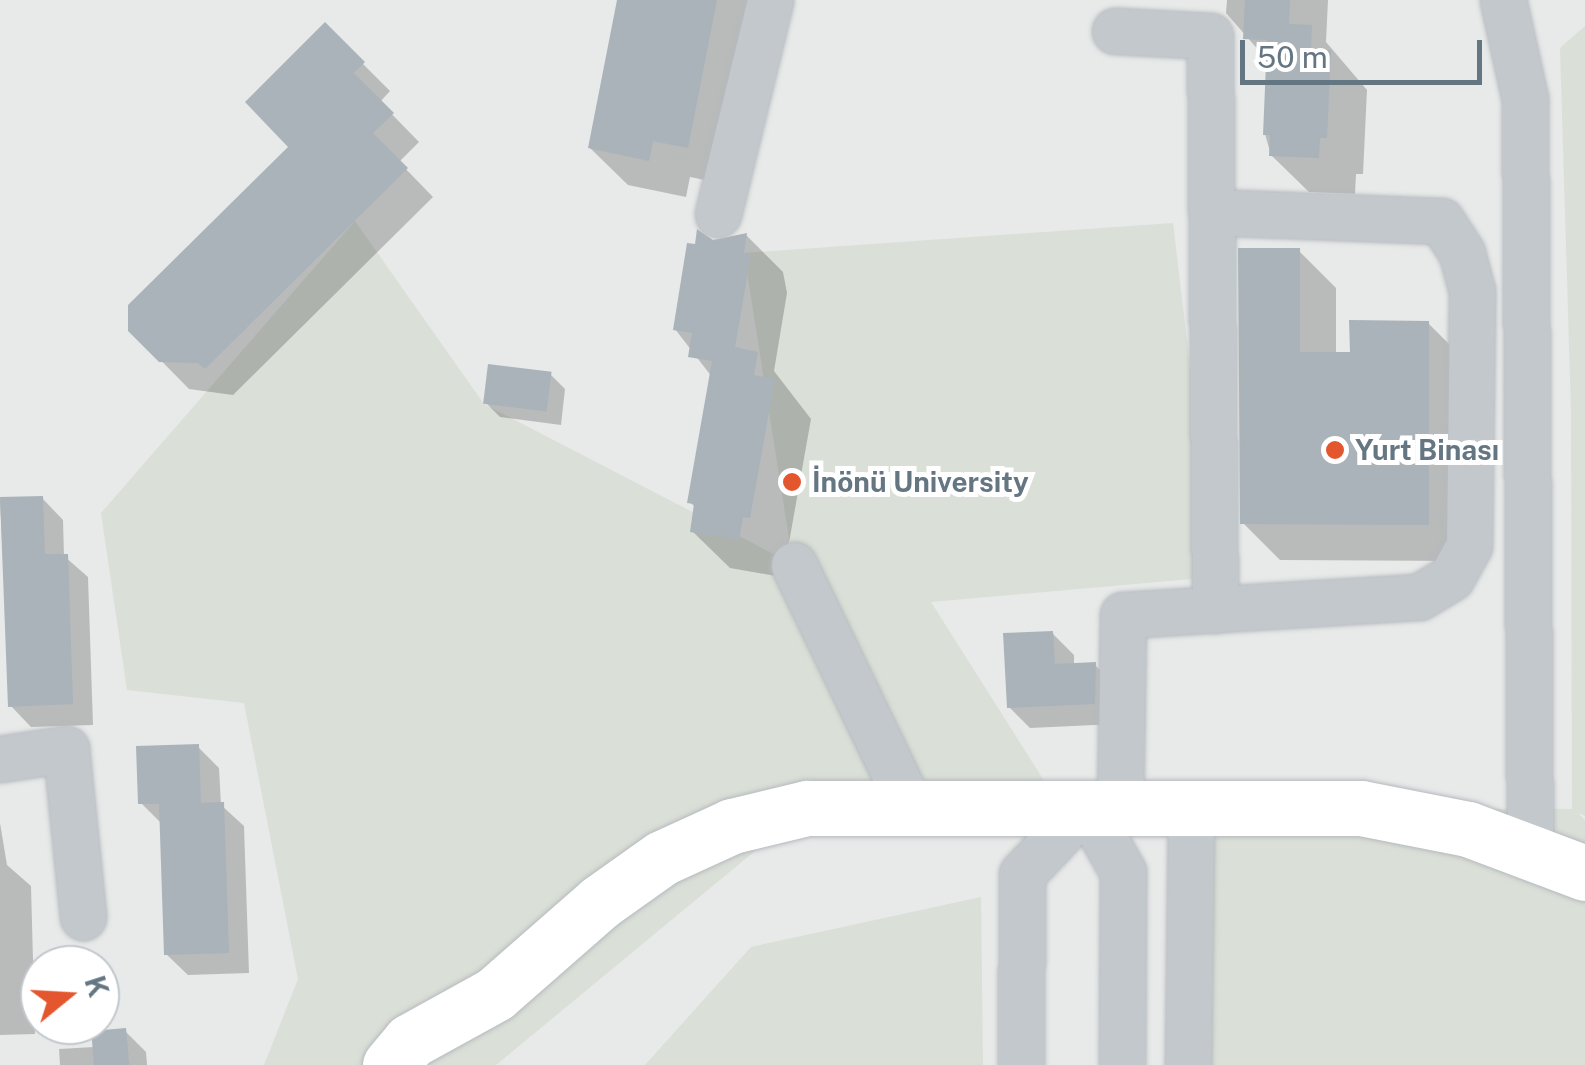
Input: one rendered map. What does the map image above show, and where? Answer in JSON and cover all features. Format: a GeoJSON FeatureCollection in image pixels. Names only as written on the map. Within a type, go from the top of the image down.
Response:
{"type":"FeatureCollection","features":[{"type":"Feature","properties":{"kind":"main road"},"geometry":{"type":"LineString","coordinates":[[390,1065],[410,1041],[495,994],[630,879],[696,840],[806,808],[909,804],[1360,808],[1433,820],[1530,850],[1585,873]]}},
{"type":"Feature","properties":{"kind":"main road"},"geometry":{"type":"LineString","coordinates":[[448,1065],[495,994]]}},
{"type":"Feature","properties":{"kind":"street"},"geometry":{"type":"LineString","coordinates":[[718,214],[770,0]]}},
{"type":"Feature","properties":{"kind":"street"},"geometry":{"type":"LineString","coordinates":[[1503,0],[1525,99],[1530,850]]}},
{"type":"Feature","properties":{"kind":"street"},"geometry":{"type":"LineString","coordinates":[[1115,30],[1210,36],[1215,610]]}},
{"type":"Feature","properties":{"kind":"street"},"geometry":{"type":"LineString","coordinates":[[1122,1065],[1123,872],[1103,806],[1124,615],[1419,597],[1450,578],[1469,546],[1472,291],[1462,254],[1441,221],[1212,212]]}},
{"type":"Feature","properties":{"kind":"street"},"geometry":{"type":"LineString","coordinates":[[794,564],[909,804]]}},
{"type":"Feature","properties":{"kind":"street"},"geometry":{"type":"LineString","coordinates":[[0,759],[66,749],[83,917]]}},
{"type":"Feature","properties":{"kind":"street"},"geometry":{"type":"LineString","coordinates":[[1021,1065],[1022,874],[1103,806]]}},
{"type":"Feature","properties":{"kind":"street"},"geometry":{"type":"LineString","coordinates":[[1188,1065],[1191,808]]}},
{"type":"Feature","properties":{"kind":"shaded area","name":"İnönü University"},"geometry":{"type":"Polygon","coordinates":[[[0,0],[1585,0],[1585,1065],[0,1065],[0,0]]]}},
{"type":"Feature","properties":{"kind":"shaded area"},"geometry":{"type":"Polygon","coordinates":[[[1585,26],[1585,816],[1578,813],[1585,820],[1585,1065],[1203,1065],[1191,808],[1572,809],[1571,410],[1560,48],[1585,26]]]}},
{"type":"Feature","properties":{"kind":"shaded area"},"geometry":{"type":"Polygon","coordinates":[[[355,221],[484,404],[793,564],[744,253],[1173,223],[1215,577],[931,602],[1060,806],[807,808],[496,1065],[264,1065],[298,979],[244,703],[127,690],[101,513],[355,221]]]}},
{"type":"Feature","properties":{"kind":"shaded area"},"geometry":{"type":"Polygon","coordinates":[[[981,897],[983,1065],[645,1065],[751,947],[981,897]]]}},
{"type":"Feature","properties":{"kind":"building"},"geometry":{"type":"Polygon","coordinates":[[[617,0],[717,0],[688,148],[653,141],[649,161],[588,148],[617,0]]]}},
{"type":"Feature","properties":{"kind":"building"},"geometry":{"type":"Polygon","coordinates":[[[1245,0],[1290,0],[1289,24],[1312,25],[1311,49],[1331,50],[1327,138],[1320,138],[1319,158],[1269,156],[1270,135],[1263,135],[1267,40],[1243,39],[1245,0]]]}},
{"type":"Feature","properties":{"kind":"building"},"geometry":{"type":"Polygon","coordinates":[[[325,22],[365,62],[354,73],[394,113],[373,133],[408,168],[205,369],[198,363],[159,362],[128,331],[128,305],[288,147],[245,102],[325,22]]]}},
{"type":"Feature","properties":{"kind":"building"},"geometry":{"type":"Polygon","coordinates":[[[697,229],[713,240],[747,233],[744,253],[751,254],[735,347],[758,352],[754,375],[775,379],[750,518],[743,517],[739,540],[690,532],[694,504],[687,503],[712,361],[688,357],[692,333],[673,330],[687,243],[695,244],[697,229]]]}},
{"type":"Feature","properties":{"kind":"building","name":"Yurt Binası"},"geometry":{"type":"Polygon","coordinates":[[[1238,248],[1300,248],[1300,352],[1350,352],[1349,320],[1429,321],[1429,525],[1240,524],[1238,248]]]}},
{"type":"Feature","properties":{"kind":"building"},"geometry":{"type":"Polygon","coordinates":[[[488,364],[552,372],[547,412],[483,404],[488,364]]]}},
{"type":"Feature","properties":{"kind":"building"},"geometry":{"type":"Polygon","coordinates":[[[43,496],[45,554],[68,554],[73,704],[8,707],[0,497],[43,496]]]}},
{"type":"Feature","properties":{"kind":"building"},"geometry":{"type":"Polygon","coordinates":[[[1053,631],[1055,664],[1096,662],[1095,704],[1007,708],[1003,633],[1053,631]]]}},
{"type":"Feature","properties":{"kind":"building"},"geometry":{"type":"Polygon","coordinates":[[[199,744],[201,803],[224,802],[229,953],[164,955],[159,804],[138,804],[136,746],[199,744]]]}},
{"type":"Feature","properties":{"kind":"building"},"geometry":{"type":"Polygon","coordinates":[[[126,1028],[129,1065],[94,1065],[92,1045],[120,1045],[120,1029],[126,1028]]]}},
{"type":"Feature","properties":{"kind":"place","name":"Yurt Binası"},"geometry":{"type":"Point","coordinates":[1335,450]}},
{"type":"Feature","properties":{"kind":"place","name":"İnönü University"},"geometry":{"type":"Point","coordinates":[792,482]}}]}
